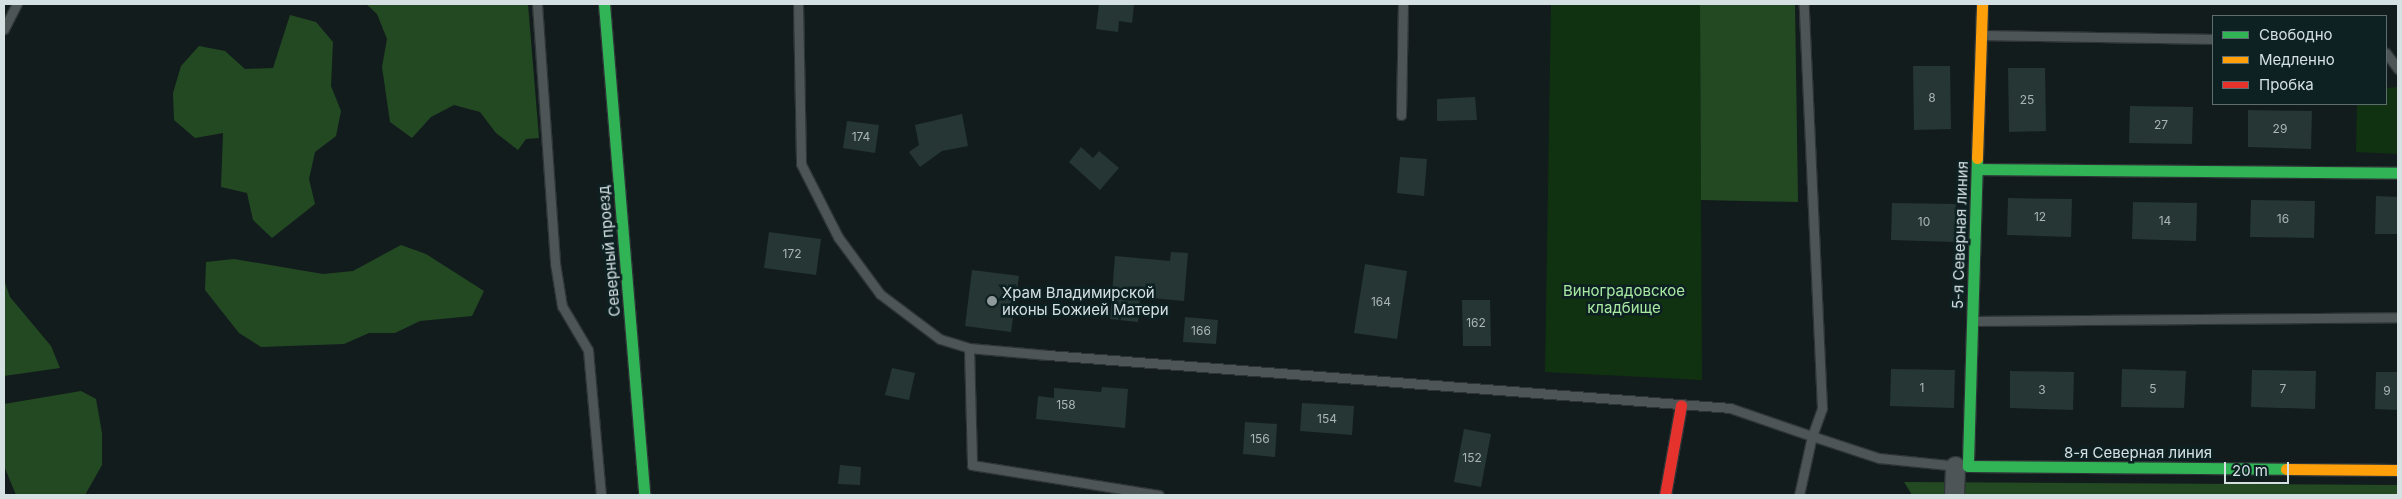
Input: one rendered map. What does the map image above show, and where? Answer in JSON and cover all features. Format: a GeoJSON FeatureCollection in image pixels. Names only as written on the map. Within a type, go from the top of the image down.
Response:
{"type":"FeatureCollection","features":[{"type":"Feature","properties":{"kind":"street","name":"Северный проезд"},"geometry":{"type":"LineString","coordinates":[[604,4],[644,495]]}},
{"type":"Feature","properties":{"kind":"street","name":"5-я Северная линия"},"geometry":{"type":"LineString","coordinates":[[1962,466],[1972,321],[1982,4]]}},
{"type":"Feature","properties":{"kind":"street"},"geometry":{"type":"LineString","coordinates":[[1977,170],[2398,173]]}},
{"type":"Feature","properties":{"kind":"street"},"geometry":{"type":"LineString","coordinates":[[1665,495],[1681,404]]}},
{"type":"Feature","properties":{"kind":"street"},"geometry":{"type":"LineString","coordinates":[[1954,495],[1962,466]]}},
{"type":"Feature","properties":{"kind":"street","name":"8-я Северная линия"},"geometry":{"type":"LineString","coordinates":[[1962,466],[2398,470]]}},
{"type":"Feature","properties":{"kind":"lane"},"geometry":{"type":"LineString","coordinates":[[4,29],[17,4]]}},
{"type":"Feature","properties":{"kind":"lane"},"geometry":{"type":"LineString","coordinates":[[537,4],[555,263],[562,306],[588,350],[601,495]]}},
{"type":"Feature","properties":{"kind":"lane"},"geometry":{"type":"LineString","coordinates":[[798,4],[801,164],[838,237],[880,294],[940,339],[969,348],[1730,408],[1879,458],[1962,466]]}},
{"type":"Feature","properties":{"kind":"lane"},"geometry":{"type":"LineString","coordinates":[[1401,115],[1402,4]]}},
{"type":"Feature","properties":{"kind":"lane"},"geometry":{"type":"LineString","coordinates":[[1800,495],[1812,436],[1822,408],[1804,4]]}},
{"type":"Feature","properties":{"kind":"lane"},"geometry":{"type":"LineString","coordinates":[[1981,35],[2212,39]]}},
{"type":"Feature","properties":{"kind":"lane"},"geometry":{"type":"LineString","coordinates":[[2387,54],[2398,69]]}},
{"type":"Feature","properties":{"kind":"lane"},"geometry":{"type":"LineString","coordinates":[[1972,321],[2398,316]]}},
{"type":"Feature","properties":{"kind":"lane"},"geometry":{"type":"LineString","coordinates":[[969,348],[972,465],[1159,495]]}},
{"type":"Feature","properties":{"kind":"green space"},"geometry":{"type":"Polygon","coordinates":[[[366,4],[528,4],[539,138],[526,139],[518,150],[496,133],[480,112],[454,105],[431,117],[412,138],[390,122],[382,67],[387,39],[377,14],[366,4]]]}},
{"type":"Feature","properties":{"kind":"green space","name":"Виноградовское кладбище"},"geometry":{"type":"Polygon","coordinates":[[[1551,4],[1700,4],[1702,380],[1545,372],[1551,4]]]}},
{"type":"Feature","properties":{"kind":"green space"},"geometry":{"type":"Polygon","coordinates":[[[1700,4],[1795,4],[1798,202],[1701,200],[1700,4]]]}},
{"type":"Feature","properties":{"kind":"green space"},"geometry":{"type":"Polygon","coordinates":[[[290,15],[316,22],[333,42],[331,86],[341,111],[336,136],[315,152],[309,179],[315,204],[272,238],[253,220],[247,193],[221,187],[223,133],[195,138],[174,120],[173,93],[181,66],[199,46],[225,51],[245,69],[273,68],[290,15]]]}},
{"type":"Feature","properties":{"kind":"green space"},"geometry":{"type":"Polygon","coordinates":[[[2398,87],[2398,154],[2356,152],[2357,105],[2387,105],[2387,88],[2398,87]]]}},
{"type":"Feature","properties":{"kind":"green space"},"geometry":{"type":"Polygon","coordinates":[[[401,245],[426,254],[484,291],[472,316],[420,321],[395,333],[369,333],[344,344],[261,347],[239,333],[205,290],[206,262],[234,259],[323,274],[353,271],[401,245]]]}},
{"type":"Feature","properties":{"kind":"green space"},"geometry":{"type":"Polygon","coordinates":[[[4,280],[10,297],[51,346],[60,368],[4,376],[4,280]]]}},
{"type":"Feature","properties":{"kind":"green space"},"geometry":{"type":"Polygon","coordinates":[[[81,391],[96,399],[102,433],[102,465],[85,495],[16,495],[4,466],[4,404],[81,391]]]}},
{"type":"Feature","properties":{"kind":"green space"},"geometry":{"type":"Polygon","coordinates":[[[1904,482],[2398,485],[2398,495],[1912,495],[1904,482]]]}},
{"type":"Feature","properties":{"kind":"building"},"geometry":{"type":"Polygon","coordinates":[[[1099,4],[1134,4],[1132,23],[1119,21],[1118,32],[1096,29],[1099,4]]]}},
{"type":"Feature","properties":{"kind":"building"},"geometry":{"type":"Polygon","coordinates":[[[1913,66],[1950,66],[1951,129],[1914,130],[1913,66]]]}},
{"type":"Feature","properties":{"kind":"building"},"geometry":{"type":"Polygon","coordinates":[[[2008,68],[2045,68],[2046,131],[2009,132],[2008,68]]]}},
{"type":"Feature","properties":{"kind":"building"},"geometry":{"type":"Polygon","coordinates":[[[1475,97],[1477,120],[1437,121],[1437,99],[1475,97]]]}},
{"type":"Feature","properties":{"kind":"building"},"geometry":{"type":"Polygon","coordinates":[[[2130,106],[2193,107],[2192,144],[2129,143],[2130,106]]]}},
{"type":"Feature","properties":{"kind":"building"},"geometry":{"type":"Polygon","coordinates":[[[2248,110],[2312,111],[2311,149],[2248,147],[2248,110]]]}},
{"type":"Feature","properties":{"kind":"building"},"geometry":{"type":"Polygon","coordinates":[[[962,114],[968,146],[942,151],[920,167],[909,152],[919,145],[915,125],[962,114]]]}},
{"type":"Feature","properties":{"kind":"building"},"geometry":{"type":"Polygon","coordinates":[[[847,121],[879,125],[875,153],[843,148],[847,121]]]}},
{"type":"Feature","properties":{"kind":"building"},"geometry":{"type":"Polygon","coordinates":[[[1081,147],[1093,158],[1099,151],[1119,168],[1100,190],[1069,162],[1081,147]]]}},
{"type":"Feature","properties":{"kind":"building"},"geometry":{"type":"Polygon","coordinates":[[[1400,157],[1427,159],[1424,196],[1397,193],[1400,157]]]}},
{"type":"Feature","properties":{"kind":"building"},"geometry":{"type":"Polygon","coordinates":[[[2376,196],[2398,197],[2398,234],[2375,234],[2376,196]]]}},
{"type":"Feature","properties":{"kind":"building"},"geometry":{"type":"Polygon","coordinates":[[[2008,198],[2072,199],[2071,237],[2007,235],[2008,198]]]}},
{"type":"Feature","properties":{"kind":"building"},"geometry":{"type":"Polygon","coordinates":[[[2251,200],[2315,201],[2314,238],[2250,237],[2251,200]]]}},
{"type":"Feature","properties":{"kind":"building"},"geometry":{"type":"Polygon","coordinates":[[[2133,202],[2197,203],[2196,241],[2132,239],[2133,202]]]}},
{"type":"Feature","properties":{"kind":"building"},"geometry":{"type":"Polygon","coordinates":[[[1892,203],[1956,204],[1955,242],[1891,240],[1892,203]]]}},
{"type":"Feature","properties":{"kind":"building"},"geometry":{"type":"Polygon","coordinates":[[[769,232],[821,239],[816,275],[764,268],[769,232]]]}},
{"type":"Feature","properties":{"kind":"building"},"geometry":{"type":"Polygon","coordinates":[[[1171,252],[1188,253],[1184,301],[1140,297],[1138,322],[1110,319],[1115,256],[1170,261],[1171,252]]]}},
{"type":"Feature","properties":{"kind":"building"},"geometry":{"type":"Polygon","coordinates":[[[1365,264],[1407,271],[1397,339],[1354,333],[1365,264]]]}},
{"type":"Feature","properties":{"kind":"building","name":"Храм Владимирской иконы Божией Матери"},"geometry":{"type":"Polygon","coordinates":[[[972,270],[1019,276],[1011,332],[965,326],[972,270]]]}},
{"type":"Feature","properties":{"kind":"building"},"geometry":{"type":"Polygon","coordinates":[[[1462,300],[1490,300],[1491,346],[1463,346],[1462,300]]]}},
{"type":"Feature","properties":{"kind":"building"},"geometry":{"type":"Polygon","coordinates":[[[1185,317],[1218,320],[1216,344],[1183,342],[1185,317]]]}},
{"type":"Feature","properties":{"kind":"building"},"geometry":{"type":"Polygon","coordinates":[[[892,368],[915,373],[909,400],[885,395],[892,368]]]}},
{"type":"Feature","properties":{"kind":"building"},"geometry":{"type":"Polygon","coordinates":[[[1891,369],[1955,370],[1954,408],[1890,406],[1891,369]]]}},
{"type":"Feature","properties":{"kind":"building"},"geometry":{"type":"Polygon","coordinates":[[[2122,369],[2186,371],[2184,408],[2121,407],[2122,369]]]}},
{"type":"Feature","properties":{"kind":"building"},"geometry":{"type":"Polygon","coordinates":[[[2252,370],[2316,371],[2315,409],[2251,407],[2252,370]]]}},
{"type":"Feature","properties":{"kind":"building"},"geometry":{"type":"Polygon","coordinates":[[[2010,371],[2074,372],[2073,410],[2010,408],[2010,371]]]}},
{"type":"Feature","properties":{"kind":"building"},"geometry":{"type":"Polygon","coordinates":[[[2376,372],[2398,372],[2398,410],[2375,409],[2376,372]]]}},
{"type":"Feature","properties":{"kind":"building"},"geometry":{"type":"Polygon","coordinates":[[[1102,387],[1128,389],[1125,428],[1036,419],[1038,396],[1054,398],[1054,388],[1101,392],[1102,387]]]}},
{"type":"Feature","properties":{"kind":"building"},"geometry":{"type":"Polygon","coordinates":[[[1302,403],[1354,406],[1352,435],[1300,431],[1302,403]]]}},
{"type":"Feature","properties":{"kind":"building"},"geometry":{"type":"Polygon","coordinates":[[[1245,422],[1277,424],[1275,457],[1243,454],[1245,422]]]}},
{"type":"Feature","properties":{"kind":"building"},"geometry":{"type":"Polygon","coordinates":[[[1464,429],[1491,434],[1481,487],[1454,482],[1464,429]]]}},
{"type":"Feature","properties":{"kind":"building"},"geometry":{"type":"Polygon","coordinates":[[[840,465],[861,467],[860,485],[838,484],[840,465]]]}},
{"type":"Feature","properties":{"kind":"traffic: fast"},"geometry":{"type":"LineString","coordinates":[[604,4],[644,495]]}},
{"type":"Feature","properties":{"kind":"traffic: fast"},"geometry":{"type":"LineString","coordinates":[[1977,158],[1968,466],[2286,469]]}},
{"type":"Feature","properties":{"kind":"traffic: fast"},"geometry":{"type":"LineString","coordinates":[[1977,169],[2398,173]]}},
{"type":"Feature","properties":{"kind":"traffic: slow"},"geometry":{"type":"LineString","coordinates":[[1977,158],[1982,4]]}},
{"type":"Feature","properties":{"kind":"traffic: slow"},"geometry":{"type":"LineString","coordinates":[[2286,469],[2398,470]]}},
{"type":"Feature","properties":{"kind":"traffic: jam"},"geometry":{"type":"LineString","coordinates":[[1665,495],[1681,405]]}},
{"type":"Feature","properties":{"kind":"place","name":"Храм Владимирской иконы Божией Матери"},"geometry":{"type":"Point","coordinates":[992,301]}}]}
